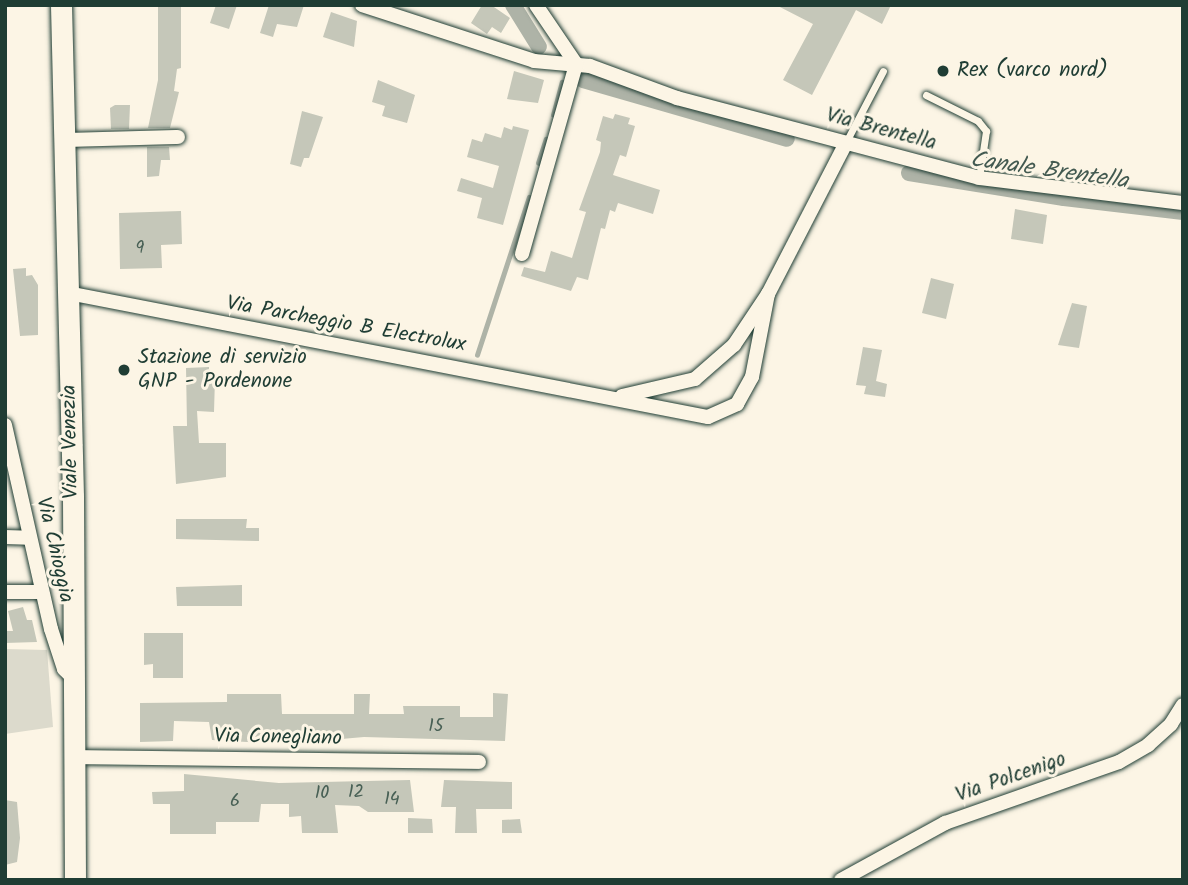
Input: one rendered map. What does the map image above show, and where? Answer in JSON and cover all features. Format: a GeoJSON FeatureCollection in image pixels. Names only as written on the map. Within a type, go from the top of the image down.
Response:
{"type":"FeatureCollection","features":[{"type":"Feature","properties":{"kind":"main road","name":"Viale Venezia"},"geometry":{"type":"LineString","coordinates":[[61,5],[75,680],[75,880]]}},
{"type":"Feature","properties":{"kind":"street","name":"Via Brentella"},"geometry":{"type":"LineString","coordinates":[[362,5],[546,63],[576,64],[677,98],[979,177],[1183,203]]}},
{"type":"Feature","properties":{"kind":"street"},"geometry":{"type":"LineString","coordinates":[[522,254],[576,64],[536,5]]}},
{"type":"Feature","properties":{"kind":"street"},"geometry":{"type":"LineString","coordinates":[[64,140],[178,137]]}},
{"type":"Feature","properties":{"kind":"street","name":"Via Parcheggio B Electrolux"},"geometry":{"type":"LineString","coordinates":[[618,396],[695,379],[734,345],[768,294],[846,143]]}},
{"type":"Feature","properties":{"kind":"street","name":"Via Parcheggio B Electrolux"},"geometry":{"type":"LineString","coordinates":[[68,293],[618,396],[661,410],[708,417],[737,404],[752,377],[768,294]]}},
{"type":"Feature","properties":{"kind":"street"},"geometry":{"type":"LineString","coordinates":[[734,345],[754,356]]}},
{"type":"Feature","properties":{"kind":"street","name":"Via Chioggia"},"geometry":{"type":"LineString","coordinates":[[5,425],[42,592],[64,668],[75,680]]}},
{"type":"Feature","properties":{"kind":"street"},"geometry":{"type":"LineString","coordinates":[[5,537],[29,538]]}},
{"type":"Feature","properties":{"kind":"street"},"geometry":{"type":"LineString","coordinates":[[5,592],[42,592]]}},
{"type":"Feature","properties":{"kind":"street","name":"Via Polcenigo"},"geometry":{"type":"LineString","coordinates":[[841,880],[945,823],[1119,762],[1148,745],[1171,724],[1183,705]]}},
{"type":"Feature","properties":{"kind":"street","name":"Via Conegliano"},"geometry":{"type":"LineString","coordinates":[[76,757],[479,762]]}},
{"type":"Feature","properties":{"kind":"lane"},"geometry":{"type":"LineString","coordinates":[[846,143],[883,71]]}},
{"type":"Feature","properties":{"kind":"lane"},"geometry":{"type":"LineString","coordinates":[[926,95],[978,121],[986,131],[979,177]]}},
{"type":"Feature","properties":{"kind":"shaded area"},"geometry":{"type":"Polygon","coordinates":[[[5,649],[47,650],[53,727],[5,734],[5,649]]]}},
{"type":"Feature","properties":{"kind":"building"},"geometry":{"type":"Polygon","coordinates":[[[158,5],[181,5],[181,68],[177,69],[174,91],[179,92],[170,128],[148,128],[158,80],[158,5]]]}},
{"type":"Feature","properties":{"kind":"building"},"geometry":{"type":"Polygon","coordinates":[[[216,5],[237,5],[229,29],[210,23],[216,5]]]}},
{"type":"Feature","properties":{"kind":"building"},"geometry":{"type":"Polygon","coordinates":[[[269,5],[304,5],[297,27],[277,24],[273,37],[260,33],[269,5]]]}},
{"type":"Feature","properties":{"kind":"building"},"geometry":{"type":"Polygon","coordinates":[[[482,5],[491,5],[510,18],[501,33],[492,27],[487,34],[471,23],[482,5]]]}},
{"type":"Feature","properties":{"kind":"building"},"geometry":{"type":"Polygon","coordinates":[[[776,5],[891,5],[882,24],[856,10],[812,95],[783,80],[813,24],[776,5]]]}},
{"type":"Feature","properties":{"kind":"building"},"geometry":{"type":"Polygon","coordinates":[[[331,12],[357,21],[354,47],[323,37],[331,12]]]}},
{"type":"Feature","properties":{"kind":"building"},"geometry":{"type":"Polygon","coordinates":[[[514,71],[544,80],[538,103],[507,99],[514,71]]]}},
{"type":"Feature","properties":{"kind":"building"},"geometry":{"type":"Polygon","coordinates":[[[378,80],[415,95],[407,123],[382,116],[385,106],[372,102],[378,80]]]}},
{"type":"Feature","properties":{"kind":"building"},"geometry":{"type":"Polygon","coordinates":[[[115,105],[130,105],[129,129],[111,129],[110,108],[115,105]]]}},
{"type":"Feature","properties":{"kind":"building"},"geometry":{"type":"Polygon","coordinates":[[[302,111],[323,117],[309,158],[304,158],[301,167],[290,164],[302,111]]]}},
{"type":"Feature","properties":{"kind":"building"},"geometry":{"type":"Polygon","coordinates":[[[615,114],[630,118],[628,124],[635,126],[626,157],[620,155],[613,175],[660,190],[653,214],[618,203],[615,212],[610,210],[605,229],[601,228],[588,280],[577,277],[571,291],[521,276],[524,267],[545,272],[551,251],[572,258],[586,212],[579,210],[600,152],[601,142],[596,140],[603,116],[613,119],[615,114]]]}},
{"type":"Feature","properties":{"kind":"building"},"geometry":{"type":"Polygon","coordinates":[[[513,126],[529,130],[503,225],[477,218],[482,198],[457,191],[461,178],[493,188],[499,166],[467,157],[472,139],[482,142],[485,133],[501,138],[504,127],[512,130],[513,126]]]}},
{"type":"Feature","properties":{"kind":"building"},"geometry":{"type":"Polygon","coordinates":[[[147,147],[169,147],[170,160],[161,160],[159,176],[147,177],[147,147]]]}},
{"type":"Feature","properties":{"kind":"building"},"geometry":{"type":"Polygon","coordinates":[[[1015,209],[1047,215],[1043,244],[1011,239],[1015,209]]]}},
{"type":"Feature","properties":{"kind":"building"},"geometry":{"type":"Polygon","coordinates":[[[181,211],[182,244],[161,245],[162,268],[120,269],[119,213],[181,211]]]}},
{"type":"Feature","properties":{"kind":"building"},"geometry":{"type":"Polygon","coordinates":[[[26,268],[26,276],[32,275],[38,285],[38,335],[20,336],[13,269],[26,268]]]}},
{"type":"Feature","properties":{"kind":"building"},"geometry":{"type":"Polygon","coordinates":[[[931,278],[954,284],[946,319],[922,313],[931,278]]]}},
{"type":"Feature","properties":{"kind":"building"},"geometry":{"type":"Polygon","coordinates":[[[1072,303],[1087,306],[1079,348],[1058,345],[1072,303]]]}},
{"type":"Feature","properties":{"kind":"building"},"geometry":{"type":"Polygon","coordinates":[[[863,347],[882,350],[876,381],[887,384],[885,397],[864,394],[866,386],[856,385],[863,347]]]}},
{"type":"Feature","properties":{"kind":"building"},"geometry":{"type":"Polygon","coordinates":[[[209,367],[209,378],[215,378],[214,412],[197,411],[199,443],[226,443],[226,477],[176,484],[173,426],[187,426],[186,368],[209,367]]]}},
{"type":"Feature","properties":{"kind":"building"},"geometry":{"type":"Polygon","coordinates":[[[176,519],[247,519],[246,528],[259,528],[259,541],[176,539],[176,519]]]}},
{"type":"Feature","properties":{"kind":"building"},"geometry":{"type":"Polygon","coordinates":[[[242,585],[242,606],[177,606],[176,587],[242,585]]]}},
{"type":"Feature","properties":{"kind":"building"},"geometry":{"type":"Polygon","coordinates":[[[23,607],[27,620],[32,620],[37,642],[5,643],[5,631],[13,631],[8,611],[23,607]]]}},
{"type":"Feature","properties":{"kind":"building"},"geometry":{"type":"Polygon","coordinates":[[[144,633],[183,633],[183,678],[153,678],[153,664],[144,665],[144,633]]]}},
{"type":"Feature","properties":{"kind":"building"},"geometry":{"type":"Polygon","coordinates":[[[493,693],[508,694],[505,741],[364,737],[284,744],[212,740],[209,722],[174,721],[173,741],[140,742],[140,703],[227,702],[227,694],[281,694],[282,714],[354,714],[354,694],[370,694],[369,714],[404,714],[403,706],[460,706],[460,717],[493,717],[493,693]]]}},
{"type":"Feature","properties":{"kind":"building"},"geometry":{"type":"Polygon","coordinates":[[[184,774],[279,783],[410,780],[414,812],[368,812],[359,806],[335,805],[338,833],[302,833],[301,816],[289,817],[289,804],[261,804],[259,822],[216,822],[216,834],[170,834],[170,804],[153,804],[152,792],[184,791],[184,774]]]}},
{"type":"Feature","properties":{"kind":"building"},"geometry":{"type":"Polygon","coordinates":[[[444,780],[512,782],[512,809],[476,809],[477,833],[455,833],[456,807],[441,807],[444,780]]]}},
{"type":"Feature","properties":{"kind":"building"},"geometry":{"type":"Polygon","coordinates":[[[5,800],[17,802],[20,838],[17,862],[5,865],[5,800]]]}},
{"type":"Feature","properties":{"kind":"building"},"geometry":{"type":"Polygon","coordinates":[[[408,818],[432,819],[433,833],[408,833],[408,818]]]}},
{"type":"Feature","properties":{"kind":"building"},"geometry":{"type":"Polygon","coordinates":[[[520,819],[522,833],[502,833],[502,820],[520,819]]]}},
{"type":"Feature","properties":{"kind":"waterway","name":"Canale Brentella"},"geometry":{"type":"LineString","coordinates":[[513,5],[539,47]]}},
{"type":"Feature","properties":{"kind":"waterway","name":"Canale Brentella"},"geometry":{"type":"LineString","coordinates":[[583,80],[787,139]]}},
{"type":"Feature","properties":{"kind":"waterway"},"geometry":{"type":"LineString","coordinates":[[553,115],[562,82]]}},
{"type":"Feature","properties":{"kind":"waterway"},"geometry":{"type":"LineString","coordinates":[[538,163],[546,139]]}},
{"type":"Feature","properties":{"kind":"waterway","name":"Canale Brentella"},"geometry":{"type":"LineString","coordinates":[[909,173],[1064,198],[1183,212]]}},
{"type":"Feature","properties":{"kind":"waterway"},"geometry":{"type":"LineString","coordinates":[[477,355],[529,197]]}},
{"type":"Feature","properties":{"kind":"place","name":"Rex (varco nord)"},"geometry":{"type":"Point","coordinates":[943,71]}},
{"type":"Feature","properties":{"kind":"place","name":"Stazione di servizio GNP - Pordenone"},"geometry":{"type":"Point","coordinates":[124,370]}}]}
